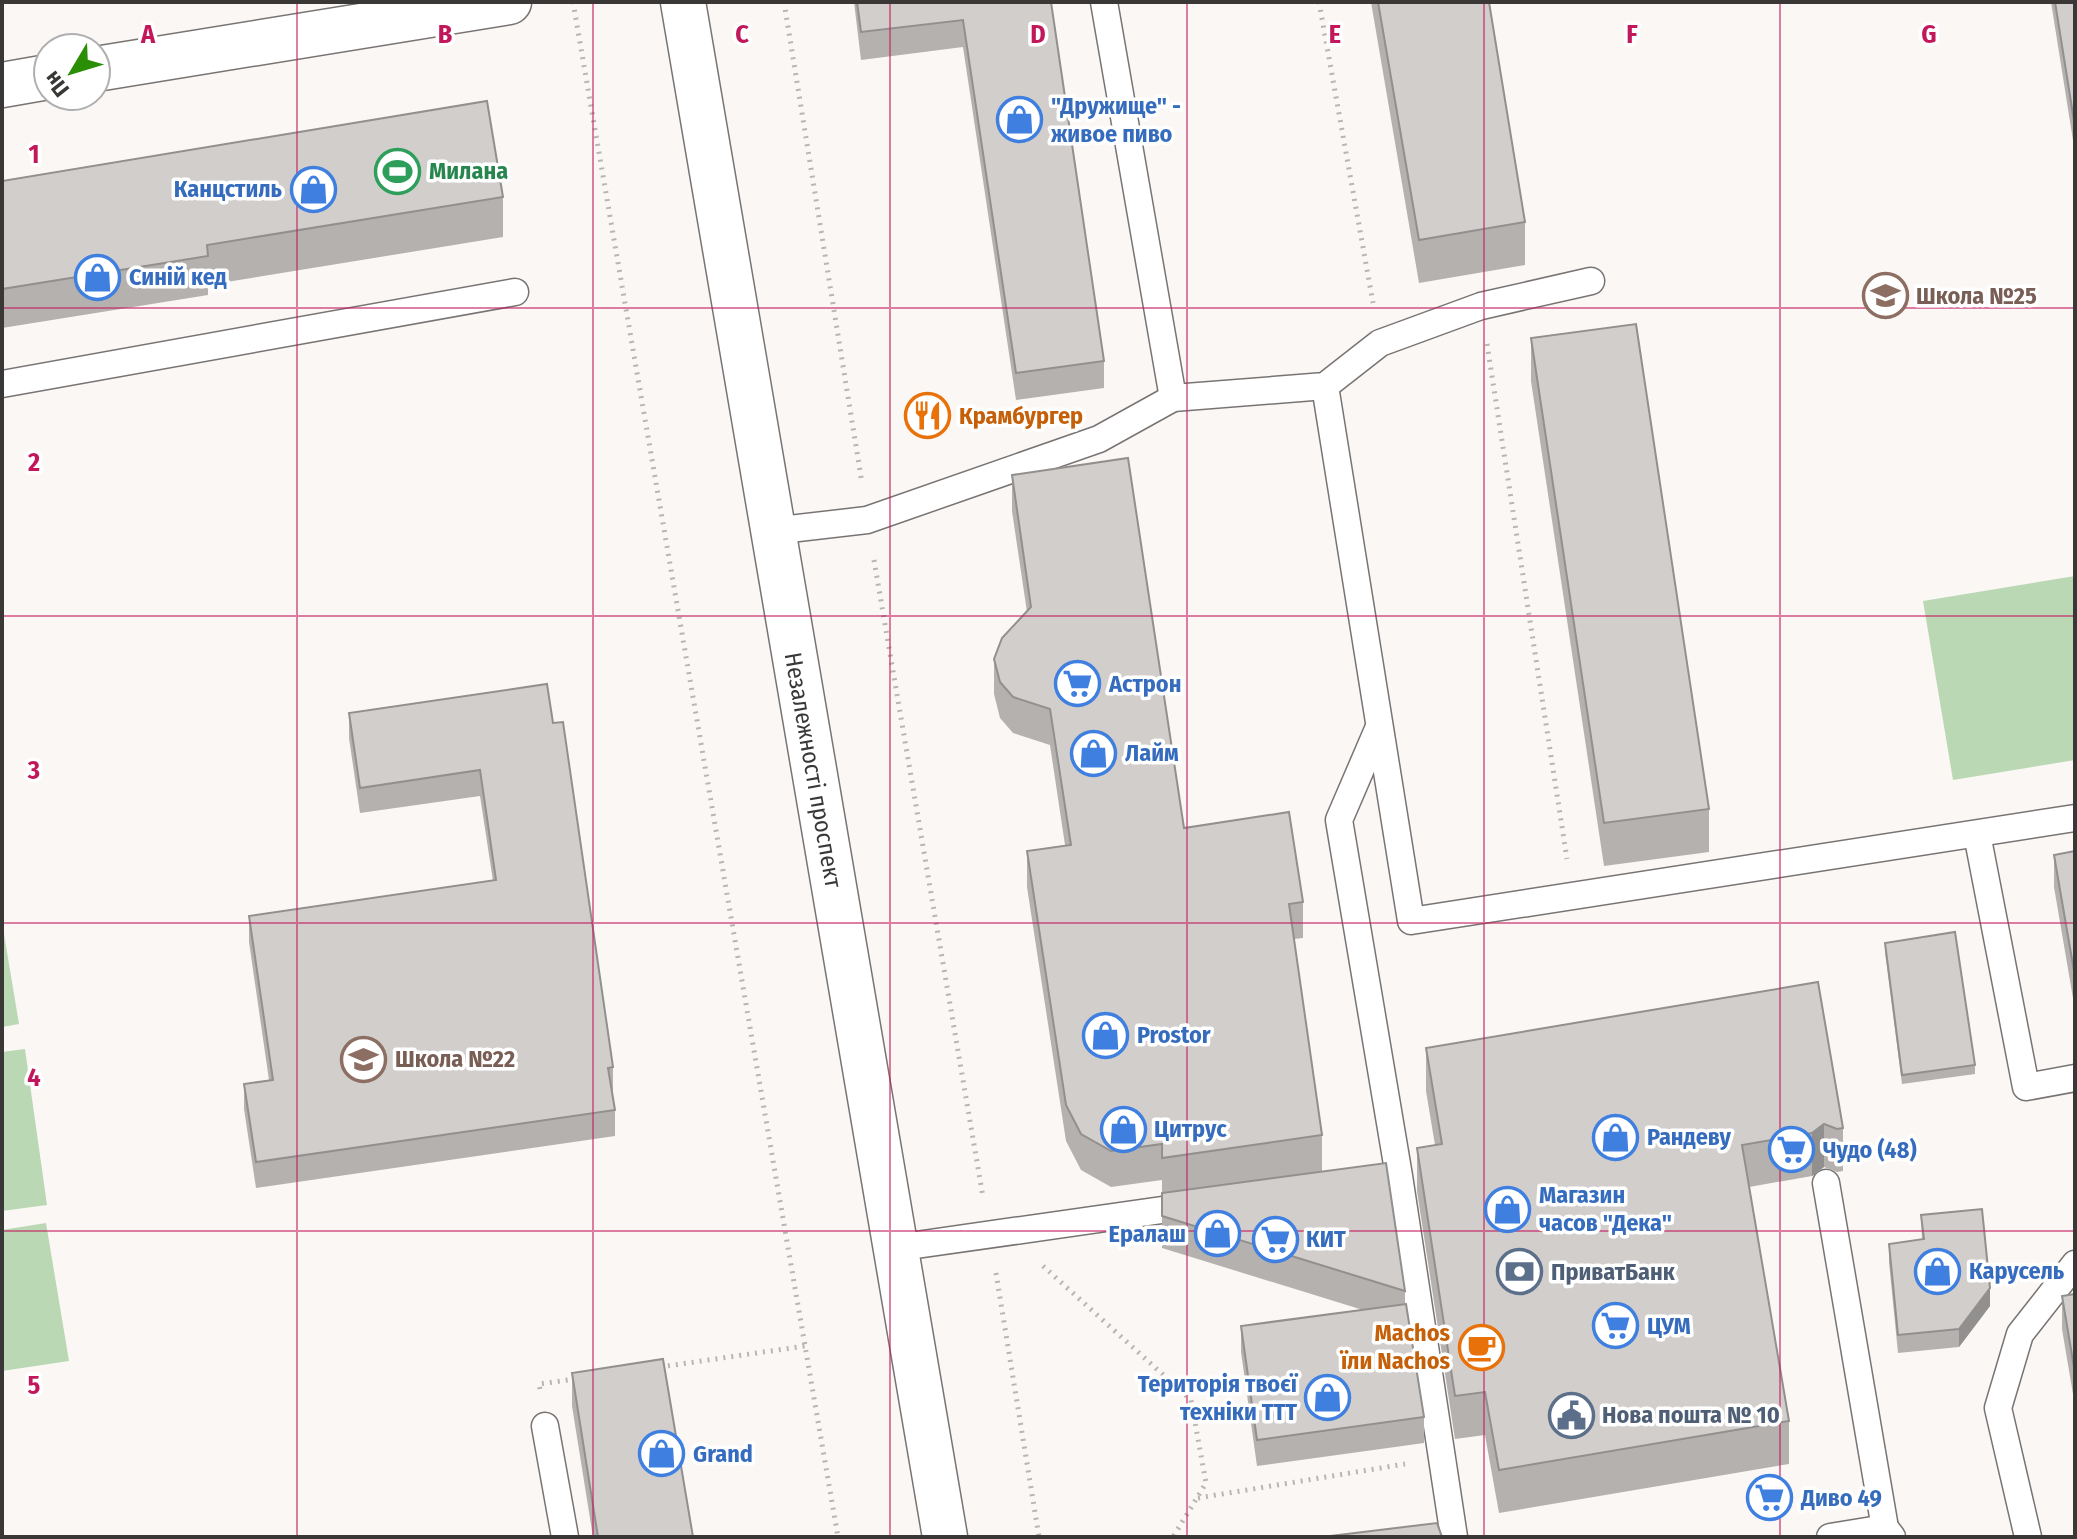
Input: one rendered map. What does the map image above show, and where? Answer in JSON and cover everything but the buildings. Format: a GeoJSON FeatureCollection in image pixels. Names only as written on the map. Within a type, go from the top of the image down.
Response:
{"type":"FeatureCollection","features":[{"type":"Feature","properties":{"kind":"street"},"geometry":{"type":"LineString","coordinates":[[112,66],[509,2]]}},
{"type":"Feature","properties":{"kind":"street","name":"Незалежності проспект"},"geometry":{"type":"LineString","coordinates":[[683,2],[945,1537]]}},
{"type":"Feature","properties":{"kind":"street"},"geometry":{"type":"LineString","coordinates":[[2,85],[32,80]]}},
{"type":"Feature","properties":{"kind":"lane"},"geometry":{"type":"LineString","coordinates":[[1104,2],[1173,398]]}},
{"type":"Feature","properties":{"kind":"lane"},"geometry":{"type":"LineString","coordinates":[[772,531],[867,520],[1099,439],[1173,398],[1325,386],[1380,343],[1481,306],[1591,281]]}},
{"type":"Feature","properties":{"kind":"lane"},"geometry":{"type":"LineString","coordinates":[[2,384],[515,292]]}},
{"type":"Feature","properties":{"kind":"lane"},"geometry":{"type":"LineString","coordinates":[[1325,386],[1411,921],[2075,818]]}},
{"type":"Feature","properties":{"kind":"lane"},"geometry":{"type":"LineString","coordinates":[[1379,727],[1339,820],[1399,1176],[1454,1537]]}},
{"type":"Feature","properties":{"kind":"lane"},"geometry":{"type":"LineString","coordinates":[[1977,834],[2026,1087],[2075,1078]]}},
{"type":"Feature","properties":{"kind":"lane"},"geometry":{"type":"LineString","coordinates":[[1368,1181],[1399,1176]]}},
{"type":"Feature","properties":{"kind":"lane"},"geometry":{"type":"LineString","coordinates":[[1826,1183],[1889,1533],[1830,1537]]}},
{"type":"Feature","properties":{"kind":"lane"},"geometry":{"type":"LineString","coordinates":[[895,1248],[1228,1200]]}},
{"type":"Feature","properties":{"kind":"lane"},"geometry":{"type":"LineString","coordinates":[[2028,1537],[1998,1408],[2020,1334],[2075,1264]]}},
{"type":"Feature","properties":{"kind":"lane"},"geometry":{"type":"LineString","coordinates":[[545,1426],[565,1537]]}},
{"type":"Feature","properties":{"kind":"path"},"geometry":{"type":"LineString","coordinates":[[573,2],[838,1537]]}},
{"type":"Feature","properties":{"kind":"path"},"geometry":{"type":"LineString","coordinates":[[784,2],[867,520],[998,1233],[1039,1537]]}},
{"type":"Feature","properties":{"kind":"path"},"geometry":{"type":"LineString","coordinates":[[1319,2],[1380,343]]}},
{"type":"Feature","properties":{"kind":"path"},"geometry":{"type":"LineString","coordinates":[[1481,306],[1573,896]]}},
{"type":"Feature","properties":{"kind":"path"},"geometry":{"type":"LineString","coordinates":[[998,1233],[1191,1400],[1206,1483],[1173,1537]]}},
{"type":"Feature","properties":{"kind":"path"},"geometry":{"type":"LineString","coordinates":[[649,1368],[805,1346]]}},
{"type":"Feature","properties":{"kind":"path"},"geometry":{"type":"LineString","coordinates":[[545,1426],[539,1384],[586,1377]]}},
{"type":"Feature","properties":{"kind":"path"},"geometry":{"type":"LineString","coordinates":[[1197,1498],[1442,1458]]}},
{"type":"Feature","properties":{"kind":"green space"},"geometry":{"type":"Polygon","coordinates":[[[2075,576],[2075,760],[1953,780],[1923,601],[2075,576]]]}},
{"type":"Feature","properties":{"kind":"green space"},"geometry":{"type":"Polygon","coordinates":[[[2,922],[19,1024],[2,1027],[2,922]]]}},
{"type":"Feature","properties":{"kind":"green space"},"geometry":{"type":"Polygon","coordinates":[[[25,1049],[47,1205],[2,1211],[2,1052],[25,1049]]]}},
{"type":"Feature","properties":{"kind":"green space"},"geometry":{"type":"Polygon","coordinates":[[[46,1223],[69,1361],[2,1371],[2,1230],[46,1223]]]}},
{"type":"Feature","properties":{"kind":"place","name":"\"Дружище\" - живое пиво"},"geometry":{"type":"Point","coordinates":[1020,120]}},
{"type":"Feature","properties":{"kind":"place","name":"Милана"},"geometry":{"type":"Point","coordinates":[398,171]}},
{"type":"Feature","properties":{"kind":"place","name":"Канцстиль"},"geometry":{"type":"Point","coordinates":[313,189]}},
{"type":"Feature","properties":{"kind":"place","name":"Синій кед"},"geometry":{"type":"Point","coordinates":[98,277]}},
{"type":"Feature","properties":{"kind":"place","name":"Школа №25"},"geometry":{"type":"Point","coordinates":[1885,296]}},
{"type":"Feature","properties":{"kind":"place","name":"Крамбургер"},"geometry":{"type":"Point","coordinates":[928,416]}},
{"type":"Feature","properties":{"kind":"place","name":"Астрон"},"geometry":{"type":"Point","coordinates":[1078,684]}},
{"type":"Feature","properties":{"kind":"place","name":"Лайм"},"geometry":{"type":"Point","coordinates":[1094,753]}},
{"type":"Feature","properties":{"kind":"place","name":"Prostor"},"geometry":{"type":"Point","coordinates":[1106,1035]}},
{"type":"Feature","properties":{"kind":"place","name":"Школа №22"},"geometry":{"type":"Point","coordinates":[364,1059]}},
{"type":"Feature","properties":{"kind":"place","name":"Цитрус"},"geometry":{"type":"Point","coordinates":[1123,1129]}},
{"type":"Feature","properties":{"kind":"place","name":"Рандеву"},"geometry":{"type":"Point","coordinates":[1616,1137]}},
{"type":"Feature","properties":{"kind":"place","name":"Чудо (48)"},"geometry":{"type":"Point","coordinates":[1792,1150]}},
{"type":"Feature","properties":{"kind":"place","name":"Магазин часов \"Дека\""},"geometry":{"type":"Point","coordinates":[1508,1209]}},
{"type":"Feature","properties":{"kind":"place","name":"Ералаш"},"geometry":{"type":"Point","coordinates":[1217,1234]}},
{"type":"Feature","properties":{"kind":"place","name":"КИТ"},"geometry":{"type":"Point","coordinates":[1275,1239]}},
{"type":"Feature","properties":{"kind":"place","name":"Карусель"},"geometry":{"type":"Point","coordinates":[1938,1271]}},
{"type":"Feature","properties":{"kind":"place","name":"ПриватБанк"},"geometry":{"type":"Point","coordinates":[1520,1272]}},
{"type":"Feature","properties":{"kind":"place","name":"ЦУМ"},"geometry":{"type":"Point","coordinates":[1616,1326]}},
{"type":"Feature","properties":{"kind":"place","name":"Machos їли Nachos"},"geometry":{"type":"Point","coordinates":[1481,1347]}},
{"type":"Feature","properties":{"kind":"place","name":"Територія твоєї техніки ТТТ"},"geometry":{"type":"Point","coordinates":[1328,1398]}},
{"type":"Feature","properties":{"kind":"place","name":"Нова пошта № 10"},"geometry":{"type":"Point","coordinates":[1571,1415]}},
{"type":"Feature","properties":{"kind":"place","name":"Grand"},"geometry":{"type":"Point","coordinates":[662,1454]}},
{"type":"Feature","properties":{"kind":"place","name":"Диво 49"},"geometry":{"type":"Point","coordinates":[1770,1498]}}]}
